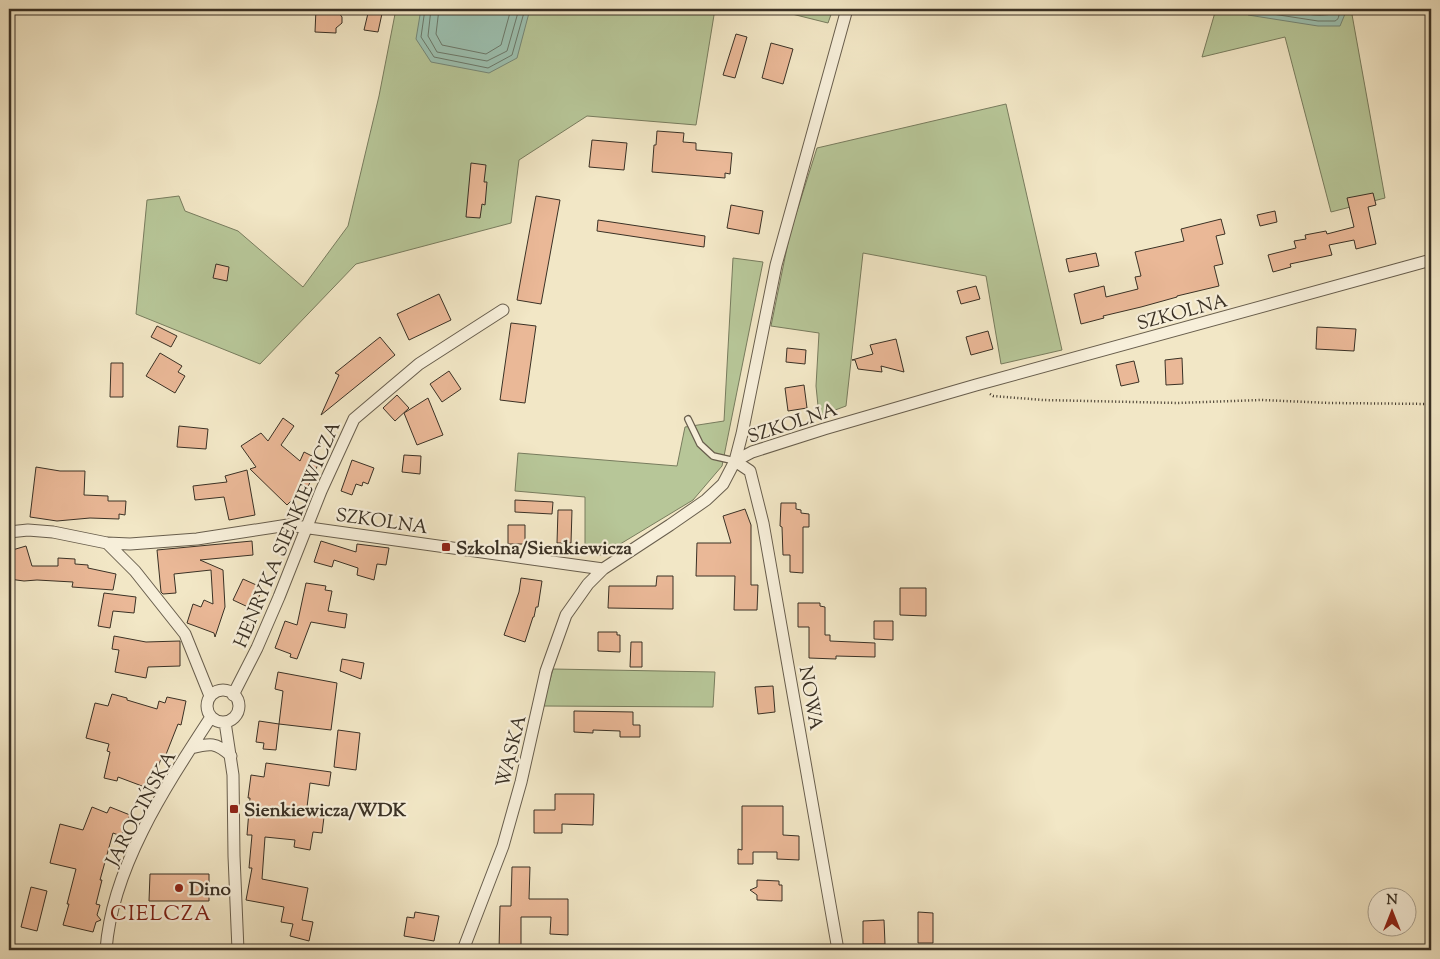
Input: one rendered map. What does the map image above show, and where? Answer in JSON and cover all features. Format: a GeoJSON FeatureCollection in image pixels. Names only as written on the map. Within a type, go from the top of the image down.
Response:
{"type":"FeatureCollection","features":[{"type":"Feature","properties":{"kind":"street"},"geometry":{"type":"LineString","coordinates":[[736,461],[776,265],[846,9]]}},
{"type":"Feature","properties":{"kind":"street","name":"SZKOLNA"},"geometry":{"type":"LineString","coordinates":[[9,532],[28,530],[53,532],[107,543],[130,544],[197,539],[288,525],[603,569],[670,526],[706,500],[723,484],[736,461],[752,452],[824,429],[976,386],[1431,260]]}},
{"type":"Feature","properties":{"kind":"street","name":"HENRYKA SIENKIEWICZA"},"geometry":{"type":"LineString","coordinates":[[233,695],[258,648],[307,527],[354,419],[419,364],[503,310]]}},
{"type":"Feature","properties":{"kind":"street","name":"NOWA"},"geometry":{"type":"LineString","coordinates":[[736,461],[750,470],[763,523],[838,950]]}},
{"type":"Feature","properties":{"kind":"street"},"geometry":{"type":"LineString","coordinates":[[107,543],[135,571],[185,634],[210,696]]}},
{"type":"Feature","properties":{"kind":"street","name":"WĄSKA"},"geometry":{"type":"LineString","coordinates":[[463,950],[503,846],[521,782],[546,671],[552,653],[566,615],[588,584],[603,569]]}},
{"type":"Feature","properties":{"kind":"street"},"geometry":{"type":"LineString","coordinates":[[224,690],[233,695],[237,700],[238,707],[232,719],[220,722],[211,717],[207,703],[210,696],[224,690]]}},
{"type":"Feature","properties":{"kind":"street","name":"JAROCIŃSKA"},"geometry":{"type":"LineString","coordinates":[[106,950],[117,892],[132,851],[153,811],[211,717]]}},
{"type":"Feature","properties":{"kind":"street"},"geometry":{"type":"LineString","coordinates":[[225,722],[231,756],[234,801],[238,950]]}},
{"type":"Feature","properties":{"kind":"street"},"geometry":{"type":"LineString","coordinates":[[191,748],[204,744],[216,744],[231,756]]}},
{"type":"Feature","properties":{"kind":"lane"},"geometry":{"type":"LineString","coordinates":[[688,420],[700,444],[713,456],[736,461]]}},
{"type":"Feature","properties":{"kind":"path"},"geometry":{"type":"LineString","coordinates":[[976,386],[993,396],[1043,400],[1178,403],[1262,400],[1431,404]]}},
{"type":"Feature","properties":{"kind":"shaded area"},"geometry":{"type":"Polygon","coordinates":[[[396,9],[715,9],[696,125],[587,116],[519,160],[511,223],[356,264],[260,364],[136,314],[147,200],[179,196],[185,211],[238,231],[303,287],[348,226],[379,96],[396,9]]]}},
{"type":"Feature","properties":{"kind":"shaded area"},"geometry":{"type":"Polygon","coordinates":[[[772,9],[833,9],[828,23],[772,9]]]}},
{"type":"Feature","properties":{"kind":"shaded area"},"geometry":{"type":"Polygon","coordinates":[[[1216,9],[1351,9],[1385,198],[1331,212],[1285,37],[1202,57],[1216,9]]]}},
{"type":"Feature","properties":{"kind":"shaded area"},"geometry":{"type":"Polygon","coordinates":[[[1006,104],[1062,350],[1001,364],[986,276],[863,253],[846,406],[819,416],[816,386],[819,333],[771,326],[790,233],[817,148],[1006,104]]]}},
{"type":"Feature","properties":{"kind":"shaded area"},"geometry":{"type":"Polygon","coordinates":[[[733,258],[763,262],[722,466],[693,500],[602,555],[585,553],[585,497],[515,491],[518,453],[677,466],[685,427],[724,421],[733,258]]]}},
{"type":"Feature","properties":{"kind":"shaded area"},"geometry":{"type":"Polygon","coordinates":[[[553,669],[715,672],[713,707],[543,706],[553,669]]]}},
{"type":"Feature","properties":{"kind":"water"},"geometry":{"type":"Polygon","coordinates":[[[421,9],[530,9],[517,58],[489,73],[431,62],[416,39],[421,9]]]}},
{"type":"Feature","properties":{"kind":"water"},"geometry":{"type":"Polygon","coordinates":[[[1245,9],[1343,9],[1345,14],[1340,26],[1318,26],[1248,15],[1245,9]]]}},
{"type":"Feature","properties":{"kind":"building"},"geometry":{"type":"Polygon","coordinates":[[[316,9],[336,9],[342,17],[342,23],[336,28],[336,33],[315,32],[316,9]]]}},
{"type":"Feature","properties":{"kind":"building"},"geometry":{"type":"Polygon","coordinates":[[[369,9],[383,9],[378,32],[364,30],[369,9]]]}},
{"type":"Feature","properties":{"kind":"building"},"geometry":{"type":"Polygon","coordinates":[[[736,34],[747,37],[735,78],[723,75],[736,34]]]}},
{"type":"Feature","properties":{"kind":"building"},"geometry":{"type":"Polygon","coordinates":[[[771,43],[793,49],[783,84],[762,78],[771,43]]]}},
{"type":"Feature","properties":{"kind":"building"},"geometry":{"type":"Polygon","coordinates":[[[657,131],[684,133],[683,142],[696,143],[696,150],[732,153],[730,174],[725,173],[725,178],[652,172],[657,131]]]}},
{"type":"Feature","properties":{"kind":"building"},"geometry":{"type":"Polygon","coordinates":[[[592,140],[627,143],[624,170],[589,167],[592,140]]]}},
{"type":"Feature","properties":{"kind":"building"},"geometry":{"type":"Polygon","coordinates":[[[471,163],[486,165],[484,182],[487,182],[485,205],[482,204],[480,218],[466,217],[471,163]]]}},
{"type":"Feature","properties":{"kind":"building"},"geometry":{"type":"Polygon","coordinates":[[[1373,193],[1376,205],[1368,207],[1376,244],[1356,249],[1354,240],[1329,245],[1332,255],[1290,264],[1291,267],[1273,272],[1268,255],[1296,248],[1294,241],[1306,239],[1305,235],[1326,231],[1327,234],[1354,227],[1347,198],[1373,193]]]}},
{"type":"Feature","properties":{"kind":"building"},"geometry":{"type":"Polygon","coordinates":[[[536,196],[560,200],[541,304],[517,300],[536,196]]]}},
{"type":"Feature","properties":{"kind":"building"},"geometry":{"type":"Polygon","coordinates":[[[731,205],[763,211],[759,234],[727,228],[731,205]]]}},
{"type":"Feature","properties":{"kind":"building"},"geometry":{"type":"Polygon","coordinates":[[[1275,211],[1277,222],[1260,226],[1257,215],[1275,211]]]}},
{"type":"Feature","properties":{"kind":"building"},"geometry":{"type":"Polygon","coordinates":[[[1221,219],[1225,234],[1216,236],[1223,264],[1214,266],[1219,286],[1103,316],[1104,318],[1081,324],[1074,294],[1104,286],[1106,297],[1138,289],[1135,277],[1141,276],[1135,252],[1184,241],[1181,229],[1221,219]]]}},
{"type":"Feature","properties":{"kind":"building"},"geometry":{"type":"Polygon","coordinates":[[[598,220],[705,236],[704,247],[597,231],[598,220]]]}},
{"type":"Feature","properties":{"kind":"building"},"geometry":{"type":"Polygon","coordinates":[[[1096,253],[1099,266],[1069,272],[1066,259],[1096,253]]]}},
{"type":"Feature","properties":{"kind":"building"},"geometry":{"type":"Polygon","coordinates":[[[216,264],[229,267],[227,281],[213,278],[216,264]]]}},
{"type":"Feature","properties":{"kind":"building"},"geometry":{"type":"Polygon","coordinates":[[[976,286],[980,299],[961,304],[957,291],[976,286]]]}},
{"type":"Feature","properties":{"kind":"building"},"geometry":{"type":"Polygon","coordinates":[[[439,294],[451,320],[409,340],[397,314],[439,294]]]}},
{"type":"Feature","properties":{"kind":"building"},"geometry":{"type":"Polygon","coordinates":[[[511,323],[536,326],[525,403],[500,400],[511,323]]]}},
{"type":"Feature","properties":{"kind":"building"},"geometry":{"type":"Polygon","coordinates":[[[157,326],[177,336],[171,347],[151,337],[157,326]]]}},
{"type":"Feature","properties":{"kind":"building"},"geometry":{"type":"Polygon","coordinates":[[[1317,327],[1356,329],[1354,351],[1316,349],[1317,327]]]}},
{"type":"Feature","properties":{"kind":"building"},"geometry":{"type":"Polygon","coordinates":[[[988,331],[993,349],[971,355],[966,337],[988,331]]]}},
{"type":"Feature","properties":{"kind":"building"},"geometry":{"type":"Polygon","coordinates":[[[380,337],[395,355],[321,415],[339,375],[335,373],[380,337]]]}},
{"type":"Feature","properties":{"kind":"building"},"geometry":{"type":"Polygon","coordinates":[[[896,339],[904,372],[881,366],[882,372],[858,369],[855,360],[852,360],[873,354],[870,345],[896,339]]]}},
{"type":"Feature","properties":{"kind":"building"},"geometry":{"type":"Polygon","coordinates":[[[787,348],[806,350],[805,364],[786,362],[787,348]]]}},
{"type":"Feature","properties":{"kind":"building"},"geometry":{"type":"Polygon","coordinates":[[[160,353],[182,366],[178,372],[185,376],[175,393],[146,376],[160,353]]]}},
{"type":"Feature","properties":{"kind":"building"},"geometry":{"type":"Polygon","coordinates":[[[1182,358],[1183,384],[1166,385],[1165,360],[1182,358]]]}},
{"type":"Feature","properties":{"kind":"building"},"geometry":{"type":"Polygon","coordinates":[[[1134,361],[1139,382],[1121,386],[1116,365],[1134,361]]]}},
{"type":"Feature","properties":{"kind":"building"},"geometry":{"type":"Polygon","coordinates":[[[111,363],[123,363],[123,397],[110,397],[111,363]]]}},
{"type":"Feature","properties":{"kind":"building"},"geometry":{"type":"Polygon","coordinates":[[[449,371],[461,389],[442,402],[430,384],[449,371]]]}},
{"type":"Feature","properties":{"kind":"building"},"geometry":{"type":"Polygon","coordinates":[[[804,385],[807,408],[788,411],[785,388],[804,385]]]}},
{"type":"Feature","properties":{"kind":"building"},"geometry":{"type":"Polygon","coordinates":[[[397,395],[409,408],[395,421],[383,408],[397,395]]]}},
{"type":"Feature","properties":{"kind":"building"},"geometry":{"type":"Polygon","coordinates":[[[428,398],[443,435],[417,445],[404,413],[428,398]]]}},
{"type":"Feature","properties":{"kind":"building"},"geometry":{"type":"Polygon","coordinates":[[[283,418],[294,426],[281,445],[300,461],[304,452],[320,460],[307,489],[294,502],[292,500],[287,505],[250,469],[256,467],[241,446],[261,433],[268,441],[283,418]]]}},
{"type":"Feature","properties":{"kind":"building"},"geometry":{"type":"Polygon","coordinates":[[[179,426],[208,429],[206,449],[177,447],[179,426]]]}},
{"type":"Feature","properties":{"kind":"building"},"geometry":{"type":"Polygon","coordinates":[[[404,455],[421,456],[420,474],[402,472],[404,455]]]}},
{"type":"Feature","properties":{"kind":"building"},"geometry":{"type":"Polygon","coordinates":[[[352,460],[374,468],[368,484],[363,482],[362,486],[356,484],[352,495],[341,491],[352,460]]]}},
{"type":"Feature","properties":{"kind":"building"},"geometry":{"type":"Polygon","coordinates":[[[36,467],[60,471],[85,471],[84,495],[108,496],[108,501],[126,501],[125,515],[119,514],[119,519],[90,518],[57,521],[30,517],[36,467]]]}},
{"type":"Feature","properties":{"kind":"building"},"geometry":{"type":"Polygon","coordinates":[[[247,470],[255,515],[229,520],[224,497],[195,500],[193,486],[227,482],[225,476],[247,470]]]}},
{"type":"Feature","properties":{"kind":"building"},"geometry":{"type":"Polygon","coordinates":[[[515,500],[553,502],[552,514],[515,512],[515,500]]]}},
{"type":"Feature","properties":{"kind":"building"},"geometry":{"type":"Polygon","coordinates":[[[781,503],[796,503],[796,509],[801,510],[801,513],[809,514],[809,527],[803,527],[803,573],[790,572],[790,555],[783,555],[782,527],[780,526],[781,503]]]}},
{"type":"Feature","properties":{"kind":"building"},"geometry":{"type":"Polygon","coordinates":[[[745,509],[751,525],[751,585],[758,585],[757,610],[734,610],[735,576],[696,576],[697,543],[731,543],[723,516],[745,509]]]}},
{"type":"Feature","properties":{"kind":"building"},"geometry":{"type":"Polygon","coordinates":[[[558,510],[572,510],[571,543],[557,543],[558,510]]]}},
{"type":"Feature","properties":{"kind":"building"},"geometry":{"type":"Polygon","coordinates":[[[508,525],[525,525],[525,544],[508,544],[508,525]]]}},
{"type":"Feature","properties":{"kind":"building"},"geometry":{"type":"Polygon","coordinates":[[[252,541],[253,555],[200,560],[223,570],[225,607],[215,637],[214,633],[187,623],[193,604],[201,607],[204,600],[213,604],[211,570],[174,574],[176,593],[163,594],[161,592],[157,550],[252,541]]]}},
{"type":"Feature","properties":{"kind":"building"},"geometry":{"type":"Polygon","coordinates":[[[321,541],[356,552],[357,544],[389,548],[386,565],[377,564],[374,580],[357,575],[358,568],[334,560],[332,567],[314,562],[321,541]]]}},
{"type":"Feature","properties":{"kind":"building"},"geometry":{"type":"Polygon","coordinates":[[[26,546],[32,566],[58,566],[58,558],[75,559],[75,564],[88,565],[88,568],[116,574],[113,590],[72,587],[73,582],[9,579],[9,551],[26,546]]]}},
{"type":"Feature","properties":{"kind":"building"},"geometry":{"type":"Polygon","coordinates":[[[657,576],[673,576],[673,609],[608,608],[609,586],[656,586],[657,576]]]}},
{"type":"Feature","properties":{"kind":"building"},"geometry":{"type":"Polygon","coordinates":[[[521,578],[542,581],[538,607],[536,607],[525,642],[504,635],[519,592],[521,578]]]}},
{"type":"Feature","properties":{"kind":"building"},"geometry":{"type":"Polygon","coordinates":[[[243,579],[263,588],[255,605],[250,602],[248,607],[233,600],[243,579]]]}},
{"type":"Feature","properties":{"kind":"building"},"geometry":{"type":"Polygon","coordinates":[[[306,583],[326,586],[325,590],[332,591],[328,611],[347,614],[345,628],[311,622],[297,659],[290,657],[291,654],[275,648],[285,621],[297,625],[306,583]]]}},
{"type":"Feature","properties":{"kind":"building"},"geometry":{"type":"Polygon","coordinates":[[[900,588],[926,588],[926,616],[900,615],[900,588]]]}},
{"type":"Feature","properties":{"kind":"building"},"geometry":{"type":"Polygon","coordinates":[[[104,593],[136,597],[134,613],[113,611],[110,628],[98,626],[104,593]]]}},
{"type":"Feature","properties":{"kind":"building"},"geometry":{"type":"Polygon","coordinates":[[[798,603],[820,603],[820,606],[825,607],[825,635],[830,635],[830,641],[875,643],[875,657],[836,656],[836,659],[809,658],[809,627],[798,627],[798,603]]]}},
{"type":"Feature","properties":{"kind":"building"},"geometry":{"type":"Polygon","coordinates":[[[874,621],[893,621],[893,640],[874,639],[874,621]]]}},
{"type":"Feature","properties":{"kind":"building"},"geometry":{"type":"Polygon","coordinates":[[[598,632],[617,632],[617,635],[620,635],[620,652],[598,651],[598,632]]]}},
{"type":"Feature","properties":{"kind":"building"},"geometry":{"type":"Polygon","coordinates":[[[114,636],[146,642],[180,641],[180,666],[148,667],[146,678],[115,672],[119,650],[112,649],[114,636]]]}},
{"type":"Feature","properties":{"kind":"building"},"geometry":{"type":"Polygon","coordinates":[[[631,642],[642,642],[642,667],[630,667],[631,642]]]}},
{"type":"Feature","properties":{"kind":"building"},"geometry":{"type":"Polygon","coordinates":[[[342,659],[364,663],[361,679],[340,671],[342,659]]]}},
{"type":"Feature","properties":{"kind":"building"},"geometry":{"type":"Polygon","coordinates":[[[278,672],[337,683],[331,730],[279,724],[283,691],[275,689],[278,672]]]}},
{"type":"Feature","properties":{"kind":"building"},"geometry":{"type":"Polygon","coordinates":[[[773,686],[775,712],[758,714],[755,687],[773,686]]]}},
{"type":"Feature","properties":{"kind":"building"},"geometry":{"type":"Polygon","coordinates":[[[112,694],[157,709],[159,701],[165,703],[167,697],[186,701],[181,725],[178,724],[165,757],[162,756],[150,789],[118,777],[117,781],[104,778],[110,752],[107,751],[109,744],[86,738],[95,703],[108,706],[112,694]]]}},
{"type":"Feature","properties":{"kind":"building"},"geometry":{"type":"Polygon","coordinates":[[[574,711],[633,712],[633,725],[640,725],[640,737],[620,737],[620,731],[593,730],[593,733],[574,732],[574,711]]]}},
{"type":"Feature","properties":{"kind":"building"},"geometry":{"type":"Polygon","coordinates":[[[259,721],[279,724],[276,750],[263,749],[264,743],[256,742],[259,721]]]}},
{"type":"Feature","properties":{"kind":"building"},"geometry":{"type":"Polygon","coordinates":[[[338,730],[360,733],[356,770],[334,767],[338,730]]]}},
{"type":"Feature","properties":{"kind":"building"},"geometry":{"type":"Polygon","coordinates":[[[266,763],[331,772],[329,786],[310,783],[306,815],[324,817],[322,833],[313,832],[310,850],[294,847],[295,840],[265,837],[262,879],[308,888],[302,920],[313,922],[309,941],[290,936],[293,924],[281,922],[284,907],[246,900],[252,868],[249,868],[252,835],[247,835],[251,775],[264,777],[266,763]]]}},
{"type":"Feature","properties":{"kind":"building"},"geometry":{"type":"Polygon","coordinates":[[[555,794],[594,794],[593,825],[562,824],[562,833],[534,833],[534,810],[555,810],[555,794]]]}},
{"type":"Feature","properties":{"kind":"building"},"geometry":{"type":"Polygon","coordinates":[[[742,806],[783,806],[783,835],[799,836],[799,860],[777,859],[777,852],[753,852],[753,864],[738,864],[738,849],[742,850],[742,806]]]}},
{"type":"Feature","properties":{"kind":"building"},"geometry":{"type":"Polygon","coordinates":[[[92,807],[107,813],[110,807],[130,815],[121,836],[113,833],[100,880],[102,880],[96,904],[100,905],[97,915],[101,920],[96,922],[93,932],[63,925],[76,869],[50,863],[60,824],[83,830],[92,807]]]}},
{"type":"Feature","properties":{"kind":"building"},"geometry":{"type":"Polygon","coordinates":[[[512,867],[530,867],[529,899],[568,899],[568,935],[550,934],[551,917],[521,917],[521,950],[499,950],[500,906],[511,906],[512,867]]]}},
{"type":"Feature","properties":{"kind":"building","name":"Dino"},"geometry":{"type":"Polygon","coordinates":[[[150,874],[209,874],[209,901],[149,901],[150,874]]]}},
{"type":"Feature","properties":{"kind":"building"},"geometry":{"type":"Polygon","coordinates":[[[757,880],[779,881],[779,885],[782,885],[782,901],[757,900],[757,895],[750,890],[757,887],[757,880]]]}},
{"type":"Feature","properties":{"kind":"building"},"geometry":{"type":"Polygon","coordinates":[[[31,887],[47,891],[37,931],[21,927],[31,887]]]}},
{"type":"Feature","properties":{"kind":"building"},"geometry":{"type":"Polygon","coordinates":[[[415,912],[439,916],[434,941],[404,936],[407,917],[414,918],[415,912]]]}},
{"type":"Feature","properties":{"kind":"building"},"geometry":{"type":"Polygon","coordinates":[[[918,912],[933,913],[933,943],[918,943],[918,912]]]}},
{"type":"Feature","properties":{"kind":"building"},"geometry":{"type":"Polygon","coordinates":[[[884,920],[885,944],[863,944],[863,921],[884,920]]]}},
{"type":"Feature","properties":{"kind":"place","name":"Szkolna/Sienkiewicza"},"geometry":{"type":"Point","coordinates":[446,547]}},
{"type":"Feature","properties":{"kind":"place","name":"Sienkiewicza/WDK"},"geometry":{"type":"Point","coordinates":[234,809]}},
{"type":"Feature","properties":{"kind":"place","name":"Dino"},"geometry":{"type":"Point","coordinates":[179,888]}},
{"type":"Feature","properties":{"kind":"district","name":"CIELCZA"},"geometry":{"type":"Point","coordinates":[161,913]}}]}
